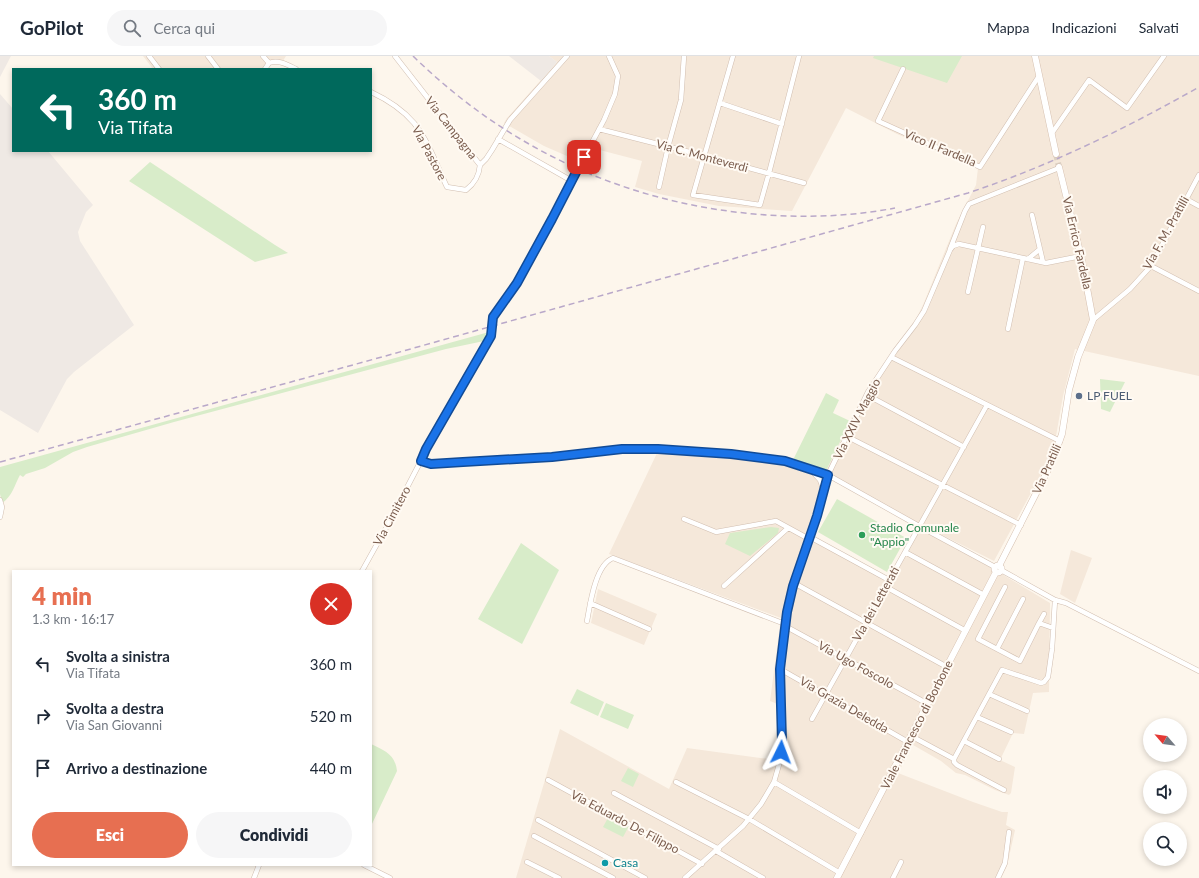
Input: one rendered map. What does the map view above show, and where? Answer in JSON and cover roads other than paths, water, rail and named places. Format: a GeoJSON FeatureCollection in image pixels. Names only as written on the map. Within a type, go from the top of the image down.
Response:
{"type":"FeatureCollection","features":[{"type":"Feature","properties":{"kind":"street"},"geometry":{"type":"LineString","coordinates":[[149,56],[158,68]]}},
{"type":"Feature","properties":{"kind":"street"},"geometry":{"type":"LineString","coordinates":[[208,56],[217,68]]}},
{"type":"Feature","properties":{"kind":"street"},"geometry":{"type":"LineString","coordinates":[[263,56],[269,63]]}},
{"type":"Feature","properties":{"kind":"street","name":"Via Campagna"},"geometry":{"type":"LineString","coordinates":[[395,56],[480,165],[486,159],[510,120],[566,56]]}},
{"type":"Feature","properties":{"kind":"street","name":"Via Cimitero"},"geometry":{"type":"LineString","coordinates":[[363,570],[426,449],[491,336],[493,317],[517,283],[599,129],[615,94],[618,76],[609,56]]}},
{"type":"Feature","properties":{"kind":"street"},"geometry":{"type":"LineString","coordinates":[[659,187],[681,100],[684,56]]}},
{"type":"Feature","properties":{"kind":"street"},"geometry":{"type":"LineString","coordinates":[[733,56],[693,196],[760,205],[770,173],[799,56]]}},
{"type":"Feature","properties":{"kind":"street"},"geometry":{"type":"LineString","coordinates":[[1035,56],[1056,154]]}},
{"type":"Feature","properties":{"kind":"street"},"geometry":{"type":"LineString","coordinates":[[1052,133],[1089,80],[1127,108],[1164,56]]}},
{"type":"Feature","properties":{"kind":"street"},"geometry":{"type":"LineString","coordinates":[[265,68],[272,62],[284,63],[294,68]]}},
{"type":"Feature","properties":{"kind":"street","name":"Vico II Fardella"},"geometry":{"type":"LineString","coordinates":[[904,69],[878,121],[980,167],[1039,76]]}},
{"type":"Feature","properties":{"kind":"street","name":"Via Pastore"},"geometry":{"type":"LineString","coordinates":[[372,92],[387,100],[413,122],[425,139],[447,187],[466,190],[472,185],[479,174],[480,165]]}},
{"type":"Feature","properties":{"kind":"street"},"geometry":{"type":"LineString","coordinates":[[720,103],[782,124]]}},
{"type":"Feature","properties":{"kind":"street","name":"Via C. Monteverdi"},"geometry":{"type":"LineString","coordinates":[[599,129],[804,183]]}},
{"type":"Feature","properties":{"kind":"street"},"geometry":{"type":"LineString","coordinates":[[498,139],[572,180]]}},
{"type":"Feature","properties":{"kind":"street"},"geometry":{"type":"LineString","coordinates":[[950,250],[965,211],[970,204],[1059,167]]}},
{"type":"Feature","properties":{"kind":"street","name":"Via Errico Fardella"},"geometry":{"type":"LineString","coordinates":[[1059,167],[1081,256],[1093,320]]}},
{"type":"Feature","properties":{"kind":"street","name":"Via F. M. Pratilli"},"geometry":{"type":"LineString","coordinates":[[1093,320],[1130,289],[1151,266],[1199,175]]}},
{"type":"Feature","properties":{"kind":"street"},"geometry":{"type":"LineString","coordinates":[[1186,199],[1199,206]]}},
{"type":"Feature","properties":{"kind":"street"},"geometry":{"type":"LineString","coordinates":[[1032,215],[1043,262]]}},
{"type":"Feature","properties":{"kind":"street"},"geometry":{"type":"LineString","coordinates":[[968,292],[983,227]]}},
{"type":"Feature","properties":{"kind":"street"},"geometry":{"type":"LineString","coordinates":[[950,250],[953,246],[959,244],[1046,263],[1081,256]]}},
{"type":"Feature","properties":{"kind":"street"},"geometry":{"type":"LineString","coordinates":[[1008,329],[1026,259],[1040,248]]}},
{"type":"Feature","properties":{"kind":"street","name":"Via XXIV Maggio"},"geometry":{"type":"LineString","coordinates":[[685,878],[702,864],[749,819],[761,804],[774,782],[780,761],[782,742],[780,669],[785,625],[794,583],[828,475],[867,395],[895,351],[916,325],[924,311],[950,250]]}},
{"type":"Feature","properties":{"kind":"street"},"geometry":{"type":"LineString","coordinates":[[1151,266],[1199,291]]}},
{"type":"Feature","properties":{"kind":"street","name":"Via Pratilli"},"geometry":{"type":"LineString","coordinates":[[998,569],[1052,462],[1060,441],[1070,385],[1078,357],[1093,320]]}},
{"type":"Feature","properties":{"kind":"street"},"geometry":{"type":"LineString","coordinates":[[892,357],[1060,441]]}},
{"type":"Feature","properties":{"kind":"street"},"geometry":{"type":"LineString","coordinates":[[867,395],[964,446]]}},
{"type":"Feature","properties":{"kind":"street","name":"Via dei Letterati"},"geometry":{"type":"LineString","coordinates":[[812,719],[987,404]]}},
{"type":"Feature","properties":{"kind":"street"},"geometry":{"type":"LineString","coordinates":[[846,436],[1020,525]]}},
{"type":"Feature","properties":{"kind":"street"},"geometry":{"type":"LineString","coordinates":[[421,461],[431,464],[552,457],[622,449],[658,449],[731,454],[785,461],[828,475],[1054,600],[1066,603],[1199,671]]}},
{"type":"Feature","properties":{"kind":"street"},"geometry":{"type":"LineString","coordinates":[[810,469],[820,480],[824,491]]}},
{"type":"Feature","properties":{"kind":"street"},"geometry":{"type":"LineString","coordinates":[[0,500],[2,507],[0,517]]}},
{"type":"Feature","properties":{"kind":"street"},"geometry":{"type":"LineString","coordinates":[[684,519],[716,532],[776,521],[890,580]]}},
{"type":"Feature","properties":{"kind":"street"},"geometry":{"type":"LineString","coordinates":[[724,586],[788,528]]}},
{"type":"Feature","properties":{"kind":"street"},"geometry":{"type":"LineString","coordinates":[[905,552],[984,595]]}},
{"type":"Feature","properties":{"kind":"street","name":"Via Ugo Foscolo"},"geometry":{"type":"LineString","coordinates":[[590,604],[595,584],[606,563],[613,558],[785,625],[928,704]]}},
{"type":"Feature","properties":{"kind":"street","name":"Viale Francesco di Borbone"},"geometry":{"type":"LineString","coordinates":[[838,875],[998,569]]}},
{"type":"Feature","properties":{"kind":"street"},"geometry":{"type":"LineString","coordinates":[[794,583],[947,667]]}},
{"type":"Feature","properties":{"kind":"street"},"geometry":{"type":"LineString","coordinates":[[886,587],[966,631]]}},
{"type":"Feature","properties":{"kind":"street"},"geometry":{"type":"LineString","coordinates":[[1005,587],[978,640],[1020,661],[1044,614]]}},
{"type":"Feature","properties":{"kind":"street"},"geometry":{"type":"LineString","coordinates":[[997,649],[1024,599]]}},
{"type":"Feature","properties":{"kind":"street"},"geometry":{"type":"LineString","coordinates":[[954,759],[1002,670],[1041,683],[1048,677],[1054,600]]}},
{"type":"Feature","properties":{"kind":"street"},"geometry":{"type":"LineString","coordinates":[[587,621],[590,604],[650,629]]}},
{"type":"Feature","properties":{"kind":"street"},"geometry":{"type":"LineString","coordinates":[[1039,623],[1053,628]]}},
{"type":"Feature","properties":{"kind":"street","name":"Via Grazia Deledda"},"geometry":{"type":"LineString","coordinates":[[780,669],[909,739],[954,759],[954,762],[958,765],[1004,790]]}},
{"type":"Feature","properties":{"kind":"street"},"geometry":{"type":"LineString","coordinates":[[989,694],[1027,711]]}},
{"type":"Feature","properties":{"kind":"street"},"geometry":{"type":"LineString","coordinates":[[977,717],[1011,732]]}},
{"type":"Feature","properties":{"kind":"street"},"geometry":{"type":"LineString","coordinates":[[964,741],[999,759]]}},
{"type":"Feature","properties":{"kind":"street","name":"Via Eduardo De Filippo"},"geometry":{"type":"LineString","coordinates":[[548,780],[702,864]]}},
{"type":"Feature","properties":{"kind":"street"},"geometry":{"type":"LineString","coordinates":[[676,782],[749,819],[838,875]]}},
{"type":"Feature","properties":{"kind":"street"},"geometry":{"type":"LineString","coordinates":[[774,782],[861,833]]}},
{"type":"Feature","properties":{"kind":"street"},"geometry":{"type":"LineString","coordinates":[[614,793],[717,850],[763,878]]}},
{"type":"Feature","properties":{"kind":"street"},"geometry":{"type":"LineString","coordinates":[[538,820],[645,878]]}},
{"type":"Feature","properties":{"kind":"street"},"geometry":{"type":"LineString","coordinates":[[998,878],[1005,863],[1009,832]]}},
{"type":"Feature","properties":{"kind":"street"},"geometry":{"type":"LineString","coordinates":[[534,836],[613,878]]}},
{"type":"Feature","properties":{"kind":"street"},"geometry":{"type":"LineString","coordinates":[[527,862],[559,878]]}},
{"type":"Feature","properties":{"kind":"street"},"geometry":{"type":"LineString","coordinates":[[893,878],[901,862]]}},
{"type":"Feature","properties":{"kind":"street"},"geometry":{"type":"LineString","coordinates":[[254,878],[259,866]]}},
{"type":"Feature","properties":{"kind":"street"},"geometry":{"type":"LineString","coordinates":[[366,866],[390,878]]}},
{"type":"Feature","properties":{"kind":"tunnel"},"geometry":{"type":"LineString","coordinates":[[1056,154],[1059,167]]}},
{"type":"Feature","properties":{"kind":"railway"},"geometry":{"type":"LineString","coordinates":[[413,56],[449,89],[488,118],[528,143],[570,165],[613,183],[659,197],[706,208],[754,214],[825,216],[895,208]]}},
{"type":"Feature","properties":{"kind":"railway"},"geometry":{"type":"LineString","coordinates":[[0,462],[968,193],[1028,171],[1086,146],[1199,87]]}},
{"type":"Feature","properties":{"kind":"place","name":"LP FUEL"},"geometry":{"type":"Point","coordinates":[1079,396]}},
{"type":"Feature","properties":{"kind":"place","name":"Stadio Comunale \"Appio\""},"geometry":{"type":"Point","coordinates":[862,535]}},
{"type":"Feature","properties":{"kind":"place","name":"Casa"},"geometry":{"type":"Point","coordinates":[605,863]}}]}
